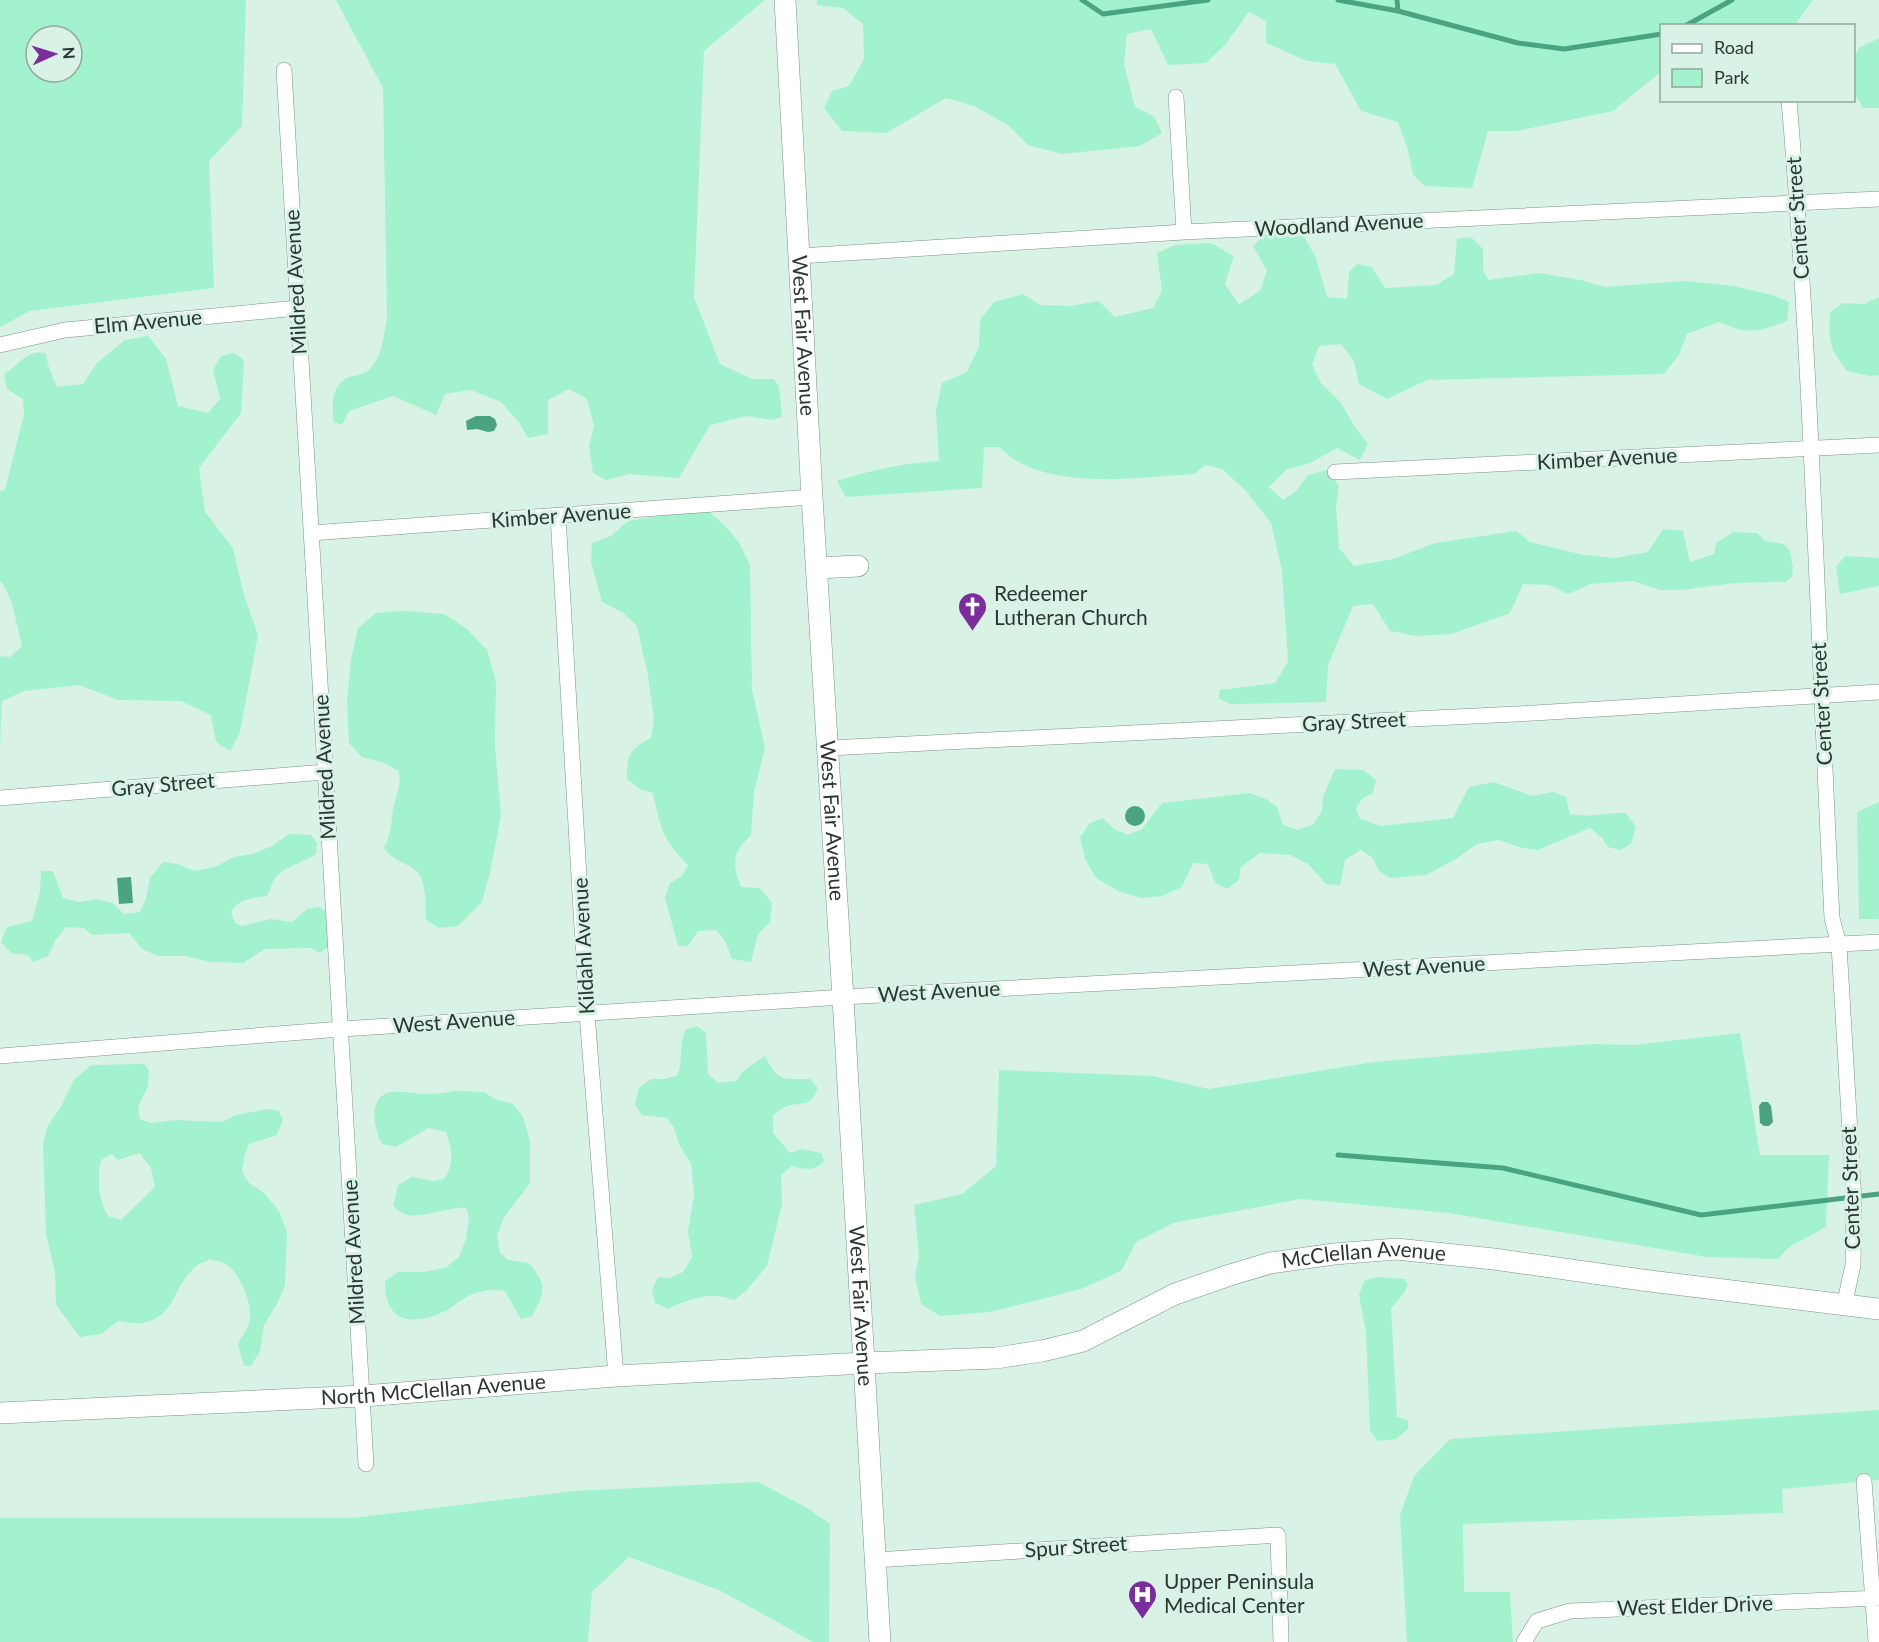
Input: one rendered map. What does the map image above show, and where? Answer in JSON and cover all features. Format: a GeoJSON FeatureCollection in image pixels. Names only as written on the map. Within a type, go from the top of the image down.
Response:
{"type":"FeatureCollection","features":[{"type":"Feature","properties":{"kind":"main road","name":"West Fair Avenue"},"geometry":{"type":"LineString","coordinates":[[785,0],[880,1642]]}},
{"type":"Feature","properties":{"kind":"main road"},"geometry":{"type":"LineString","coordinates":[[817,568],[858,566]]}},
{"type":"Feature","properties":{"kind":"main road","name":"McClellan Avenue"},"geometry":{"type":"LineString","coordinates":[[865,1363],[996,1358],[1042,1351],[1083,1341],[1175,1294],[1270,1263],[1334,1254],[1396,1249],[1494,1259],[1879,1310]]}},
{"type":"Feature","properties":{"kind":"main road","name":"North McClellan Avenue"},"geometry":{"type":"LineString","coordinates":[[0,1413],[363,1396],[616,1376],[865,1363]]}},
{"type":"Feature","properties":{"kind":"street","name":"Mildred Avenue"},"geometry":{"type":"LineString","coordinates":[[284,70],[366,1464]]}},
{"type":"Feature","properties":{"kind":"street"},"geometry":{"type":"LineString","coordinates":[[1176,97],[1184,232]]}},
{"type":"Feature","properties":{"kind":"street","name":"Center Street"},"geometry":{"type":"LineString","coordinates":[[1790,102],[1812,449],[1832,918],[1839,945],[1854,1201],[1853,1265],[1844,1306]]}},
{"type":"Feature","properties":{"kind":"street","name":"Woodland Avenue"},"geometry":{"type":"LineString","coordinates":[[799,256],[1184,232],[1879,199]]}},
{"type":"Feature","properties":{"kind":"street","name":"Elm Avenue"},"geometry":{"type":"LineString","coordinates":[[0,345],[65,330],[298,308]]}},
{"type":"Feature","properties":{"kind":"street","name":"Kimber Avenue"},"geometry":{"type":"LineString","coordinates":[[1335,472],[1879,445]]}},
{"type":"Feature","properties":{"kind":"street","name":"Kimber Avenue"},"geometry":{"type":"LineString","coordinates":[[311,533],[812,497]]}},
{"type":"Feature","properties":{"kind":"street","name":"Kildahl Avenue"},"geometry":{"type":"LineString","coordinates":[[558,516],[587,1014],[616,1376]]}},
{"type":"Feature","properties":{"kind":"street","name":"Gray Street"},"geometry":{"type":"LineString","coordinates":[[828,748],[1534,713],[1879,692]]}},
{"type":"Feature","properties":{"kind":"street","name":"Gray Street"},"geometry":{"type":"LineString","coordinates":[[0,798],[325,772]]}},
{"type":"Feature","properties":{"kind":"street","name":"West Avenue"},"geometry":{"type":"LineString","coordinates":[[0,1056],[340,1029],[843,997],[1879,942]]}},
{"type":"Feature","properties":{"kind":"street"},"geometry":{"type":"LineString","coordinates":[[1864,1481],[1876,1599],[1876,1642]]}},
{"type":"Feature","properties":{"kind":"street","name":"Spur Street"},"geometry":{"type":"LineString","coordinates":[[875,1560],[1278,1535],[1281,1642]]}},
{"type":"Feature","properties":{"kind":"street","name":"West Elder Drive"},"geometry":{"type":"LineString","coordinates":[[1524,1642],[1537,1621],[1570,1611],[1876,1599]]}},
{"type":"Feature","properties":{"kind":"green space"},"geometry":{"type":"Polygon","coordinates":[[[0,0],[246,0],[242,126],[209,161],[214,288],[30,311],[0,327],[0,0]]]}},
{"type":"Feature","properties":{"kind":"green space"},"geometry":{"type":"Polygon","coordinates":[[[336,0],[765,0],[704,51],[694,297],[720,364],[752,379],[773,379],[779,386],[782,417],[772,420],[747,416],[710,425],[679,478],[629,474],[606,480],[593,473],[589,446],[594,426],[587,399],[569,389],[548,400],[548,434],[528,438],[520,424],[501,402],[471,390],[445,394],[436,415],[393,396],[349,411],[342,425],[334,422],[334,393],[345,379],[365,373],[372,366],[382,347],[387,319],[383,88],[336,0]]]}},
{"type":"Feature","properties":{"kind":"green space"},"geometry":{"type":"Polygon","coordinates":[[[817,0],[1813,0],[1797,24],[1660,24],[1660,75],[1657,75],[1613,111],[1517,131],[1488,131],[1472,188],[1425,186],[1413,175],[1408,150],[1398,122],[1361,111],[1335,64],[1307,61],[1266,43],[1266,21],[1249,12],[1225,45],[1206,63],[1168,65],[1151,29],[1127,34],[1124,64],[1135,107],[1155,117],[1162,133],[1140,146],[1062,154],[1028,145],[1008,125],[974,106],[946,98],[886,133],[842,131],[824,108],[832,91],[849,86],[864,59],[863,24],[843,8],[817,5],[817,0]]]}},
{"type":"Feature","properties":{"kind":"green space"},"geometry":{"type":"Polygon","coordinates":[[[1879,38],[1879,108],[1863,108],[1855,94],[1855,57],[1859,48],[1879,38]]]}},
{"type":"Feature","properties":{"kind":"green space"},"geometry":{"type":"Polygon","coordinates":[[[1264,235],[1304,236],[1316,258],[1327,297],[1347,299],[1349,272],[1357,264],[1372,267],[1385,288],[1436,285],[1454,274],[1457,239],[1471,237],[1483,249],[1483,269],[1488,280],[1539,273],[1581,280],[1605,287],[1684,281],[1734,286],[1772,295],[1789,302],[1787,321],[1768,328],[1745,330],[1719,322],[1687,334],[1679,355],[1664,374],[1427,380],[1387,399],[1359,384],[1354,361],[1341,344],[1319,346],[1312,365],[1321,383],[1341,403],[1368,444],[1360,460],[1337,448],[1310,463],[1286,470],[1269,487],[1283,500],[1296,491],[1308,475],[1327,470],[1339,486],[1336,506],[1339,548],[1354,566],[1393,559],[1435,543],[1516,531],[1530,542],[1584,555],[1615,558],[1648,552],[1663,529],[1683,531],[1690,562],[1714,554],[1716,543],[1733,532],[1757,533],[1765,541],[1784,544],[1790,551],[1792,577],[1785,582],[1735,583],[1681,590],[1660,590],[1633,581],[1591,584],[1568,594],[1549,585],[1523,584],[1510,613],[1452,634],[1417,636],[1390,631],[1373,604],[1353,606],[1328,665],[1326,702],[1230,704],[1218,698],[1220,690],[1275,683],[1288,662],[1282,570],[1271,523],[1246,491],[1222,469],[1205,465],[1194,474],[1127,479],[1080,478],[1036,470],[1015,460],[999,447],[984,447],[982,488],[846,497],[837,481],[913,463],[939,461],[936,410],[942,383],[967,372],[979,346],[980,320],[994,302],[1023,294],[1040,305],[1070,306],[1099,301],[1115,317],[1153,308],[1162,291],[1157,253],[1175,245],[1211,243],[1234,256],[1225,284],[1239,304],[1260,291],[1267,271],[1253,246],[1264,235]]]}},
{"type":"Feature","properties":{"kind":"green space"},"geometry":{"type":"Polygon","coordinates":[[[1879,297],[1879,375],[1870,376],[1847,371],[1831,343],[1830,312],[1843,303],[1864,304],[1879,297]]]}},
{"type":"Feature","properties":{"kind":"green space"},"geometry":{"type":"Polygon","coordinates":[[[148,336],[166,359],[178,406],[208,413],[220,399],[213,370],[221,356],[234,353],[244,360],[241,413],[199,468],[205,512],[233,548],[244,595],[258,635],[240,732],[230,751],[216,742],[211,715],[181,701],[118,700],[79,685],[24,691],[2,701],[0,749],[0,656],[10,657],[22,646],[12,603],[0,582],[0,491],[5,490],[24,415],[23,399],[7,389],[4,374],[28,356],[39,352],[46,353],[57,387],[83,384],[97,363],[125,340],[148,336]]]}},
{"type":"Feature","properties":{"kind":"green space"},"geometry":{"type":"Polygon","coordinates":[[[710,512],[740,544],[750,565],[752,689],[765,748],[754,792],[751,835],[740,847],[735,865],[741,887],[760,888],[772,903],[770,922],[758,934],[751,962],[732,959],[725,941],[716,930],[698,931],[688,946],[678,946],[665,898],[670,883],[682,876],[688,865],[664,833],[653,793],[640,789],[627,779],[629,758],[634,749],[651,738],[654,719],[648,676],[637,626],[623,613],[602,602],[591,562],[592,543],[611,536],[628,521],[676,513],[710,512]]]}},
{"type":"Feature","properties":{"kind":"green space"},"geometry":{"type":"Polygon","coordinates":[[[1845,556],[1879,558],[1879,586],[1840,594],[1836,567],[1845,556]]]}},
{"type":"Feature","properties":{"kind":"green space"},"geometry":{"type":"Polygon","coordinates":[[[403,611],[444,614],[467,629],[487,650],[496,682],[495,745],[501,816],[482,902],[458,926],[439,928],[426,920],[424,891],[420,877],[416,871],[393,857],[384,848],[399,787],[399,771],[384,763],[362,757],[349,743],[347,702],[351,660],[358,628],[376,613],[403,611]]]}},
{"type":"Feature","properties":{"kind":"green space"},"geometry":{"type":"Polygon","coordinates":[[[1335,769],[1363,770],[1376,780],[1373,793],[1362,799],[1356,809],[1360,819],[1381,826],[1453,818],[1469,787],[1494,782],[1532,796],[1553,792],[1566,797],[1570,814],[1626,813],[1636,827],[1631,844],[1620,850],[1608,847],[1602,838],[1590,828],[1538,850],[1522,848],[1499,840],[1477,844],[1456,859],[1426,875],[1390,878],[1379,871],[1373,858],[1361,850],[1345,860],[1340,885],[1326,884],[1308,864],[1290,855],[1260,853],[1241,867],[1239,880],[1227,889],[1215,883],[1208,864],[1193,863],[1182,887],[1162,896],[1142,898],[1120,892],[1096,878],[1085,859],[1080,837],[1090,823],[1103,818],[1114,829],[1128,835],[1142,829],[1162,803],[1250,793],[1266,799],[1277,807],[1283,825],[1298,830],[1314,824],[1322,810],[1323,797],[1335,769]]]}},
{"type":"Feature","properties":{"kind":"green space"},"geometry":{"type":"Polygon","coordinates":[[[1879,802],[1879,919],[1859,919],[1857,812],[1879,802]]]}},
{"type":"Feature","properties":{"kind":"green space"},"geometry":{"type":"Polygon","coordinates":[[[289,834],[311,835],[317,843],[316,854],[280,873],[267,896],[242,901],[231,912],[235,923],[242,926],[271,919],[292,922],[307,909],[319,907],[325,911],[328,923],[328,947],[320,953],[311,948],[265,949],[243,963],[210,962],[185,956],[158,956],[142,949],[129,933],[92,935],[84,928],[66,927],[55,941],[48,956],[33,962],[28,955],[11,953],[1,942],[7,927],[32,921],[40,892],[41,871],[53,871],[63,898],[79,902],[97,899],[113,903],[124,914],[140,912],[146,898],[150,878],[163,862],[178,864],[194,871],[215,867],[234,857],[252,854],[272,846],[289,834]]]}},
{"type":"Feature","properties":{"kind":"green space"},"geometry":{"type":"Polygon","coordinates":[[[697,1026],[706,1033],[708,1074],[718,1083],[736,1081],[743,1071],[765,1056],[778,1075],[787,1079],[810,1079],[818,1088],[813,1098],[805,1103],[786,1106],[773,1115],[773,1133],[790,1153],[802,1149],[821,1153],[824,1161],[813,1168],[792,1166],[781,1175],[782,1204],[767,1266],[745,1292],[734,1300],[708,1296],[692,1299],[668,1309],[655,1303],[652,1290],[658,1277],[670,1278],[683,1272],[692,1257],[688,1231],[694,1195],[691,1164],[667,1118],[642,1115],[635,1105],[639,1088],[651,1079],[665,1079],[678,1075],[685,1030],[697,1026]]]}},
{"type":"Feature","properties":{"kind":"green space"},"geometry":{"type":"Polygon","coordinates":[[[1740,1033],[1760,1155],[1829,1155],[1826,1227],[1789,1247],[1778,1259],[1707,1257],[1449,1213],[1301,1199],[1173,1223],[1136,1242],[1121,1271],[1081,1289],[990,1312],[940,1316],[921,1304],[915,1277],[919,1256],[914,1205],[962,1194],[996,1166],[999,1070],[1152,1076],[1209,1089],[1374,1062],[1592,1044],[1634,1045],[1740,1033]]]}},
{"type":"Feature","properties":{"kind":"green space"},"geometry":{"type":"Polygon","coordinates":[[[144,1064],[149,1070],[148,1086],[138,1107],[140,1119],[151,1123],[175,1120],[222,1122],[236,1115],[268,1109],[279,1111],[283,1119],[277,1135],[249,1144],[242,1171],[249,1183],[264,1193],[279,1211],[287,1232],[285,1285],[264,1325],[260,1351],[251,1366],[244,1366],[238,1344],[247,1329],[250,1318],[246,1295],[235,1273],[222,1262],[210,1259],[197,1266],[183,1281],[168,1307],[153,1320],[142,1323],[118,1321],[101,1334],[80,1337],[56,1305],[55,1273],[46,1233],[43,1143],[48,1125],[61,1107],[73,1081],[91,1065],[144,1064]],[[139,1153],[118,1160],[112,1154],[101,1160],[99,1189],[108,1216],[121,1220],[155,1187],[151,1168],[139,1153]]]}},
{"type":"Feature","properties":{"kind":"green space"},"geometry":{"type":"Polygon","coordinates":[[[456,1091],[484,1092],[495,1099],[513,1104],[523,1117],[530,1141],[530,1183],[503,1219],[497,1236],[500,1253],[508,1260],[529,1263],[542,1283],[540,1301],[532,1316],[521,1319],[505,1291],[501,1290],[473,1294],[437,1315],[414,1319],[396,1314],[390,1307],[386,1296],[385,1281],[398,1272],[423,1272],[445,1268],[459,1257],[466,1239],[469,1217],[466,1208],[411,1215],[402,1213],[393,1206],[398,1185],[412,1177],[432,1181],[444,1179],[450,1167],[451,1151],[446,1132],[428,1128],[396,1147],[382,1144],[375,1123],[375,1107],[383,1095],[390,1092],[428,1094],[456,1091]]]}},
{"type":"Feature","properties":{"kind":"green space"},"geometry":{"type":"Polygon","coordinates":[[[1377,1277],[1405,1279],[1408,1285],[1391,1308],[1397,1417],[1408,1420],[1408,1429],[1396,1439],[1378,1441],[1370,1431],[1366,1333],[1359,1294],[1365,1280],[1377,1277]]]}},
{"type":"Feature","properties":{"kind":"green space"},"geometry":{"type":"Polygon","coordinates":[[[1879,1410],[1879,1480],[1782,1489],[1783,1513],[1463,1524],[1464,1592],[1510,1592],[1513,1642],[1407,1642],[1400,1515],[1414,1476],[1450,1439],[1879,1410]]]}},
{"type":"Feature","properties":{"kind":"green space"},"geometry":{"type":"Polygon","coordinates":[[[758,1482],[809,1509],[830,1524],[829,1642],[813,1642],[721,1591],[629,1557],[592,1592],[588,1642],[0,1642],[0,1518],[353,1518],[574,1491],[758,1482]]]}},
{"type":"Feature","properties":{"kind":"shaded area"},"geometry":{"type":"Polygon","coordinates":[[[476,416],[490,416],[495,419],[497,425],[494,431],[467,430],[466,421],[476,416]]]}},
{"type":"Feature","properties":{"kind":"shaded area"},"geometry":{"type":"Polygon","coordinates":[[[1135,806],[1142,809],[1145,816],[1142,823],[1135,826],[1128,823],[1125,816],[1128,809],[1135,806]]]}},
{"type":"Feature","properties":{"kind":"shaded area"},"geometry":{"type":"Polygon","coordinates":[[[131,877],[133,903],[119,904],[117,878],[131,877]]]}},
{"type":"Feature","properties":{"kind":"shaded area"},"geometry":{"type":"Polygon","coordinates":[[[1762,1102],[1768,1102],[1771,1106],[1773,1122],[1769,1126],[1760,1123],[1759,1106],[1762,1102]]]}},
{"type":"Feature","properties":{"kind":"waterway"},"geometry":{"type":"LineString","coordinates":[[1082,0],[1103,14],[1208,0]]}},
{"type":"Feature","properties":{"kind":"waterway"},"geometry":{"type":"LineString","coordinates":[[1338,0],[1398,11],[1518,43],[1564,49],[1660,34]]}},
{"type":"Feature","properties":{"kind":"waterway"},"geometry":{"type":"LineString","coordinates":[[1397,0],[1398,11]]}},
{"type":"Feature","properties":{"kind":"waterway"},"geometry":{"type":"LineString","coordinates":[[1689,24],[1732,0]]}},
{"type":"Feature","properties":{"kind":"waterway"},"geometry":{"type":"LineString","coordinates":[[1338,1155],[1503,1168],[1701,1215],[1879,1194]]}},
{"type":"Feature","properties":{"kind":"place","name":"Redeemer Lutheran Church"},"geometry":{"type":"Point","coordinates":[973,632]}},
{"type":"Feature","properties":{"kind":"place","name":"Upper Peninsula Medical Center"},"geometry":{"type":"Point","coordinates":[1143,1620]}}]}
